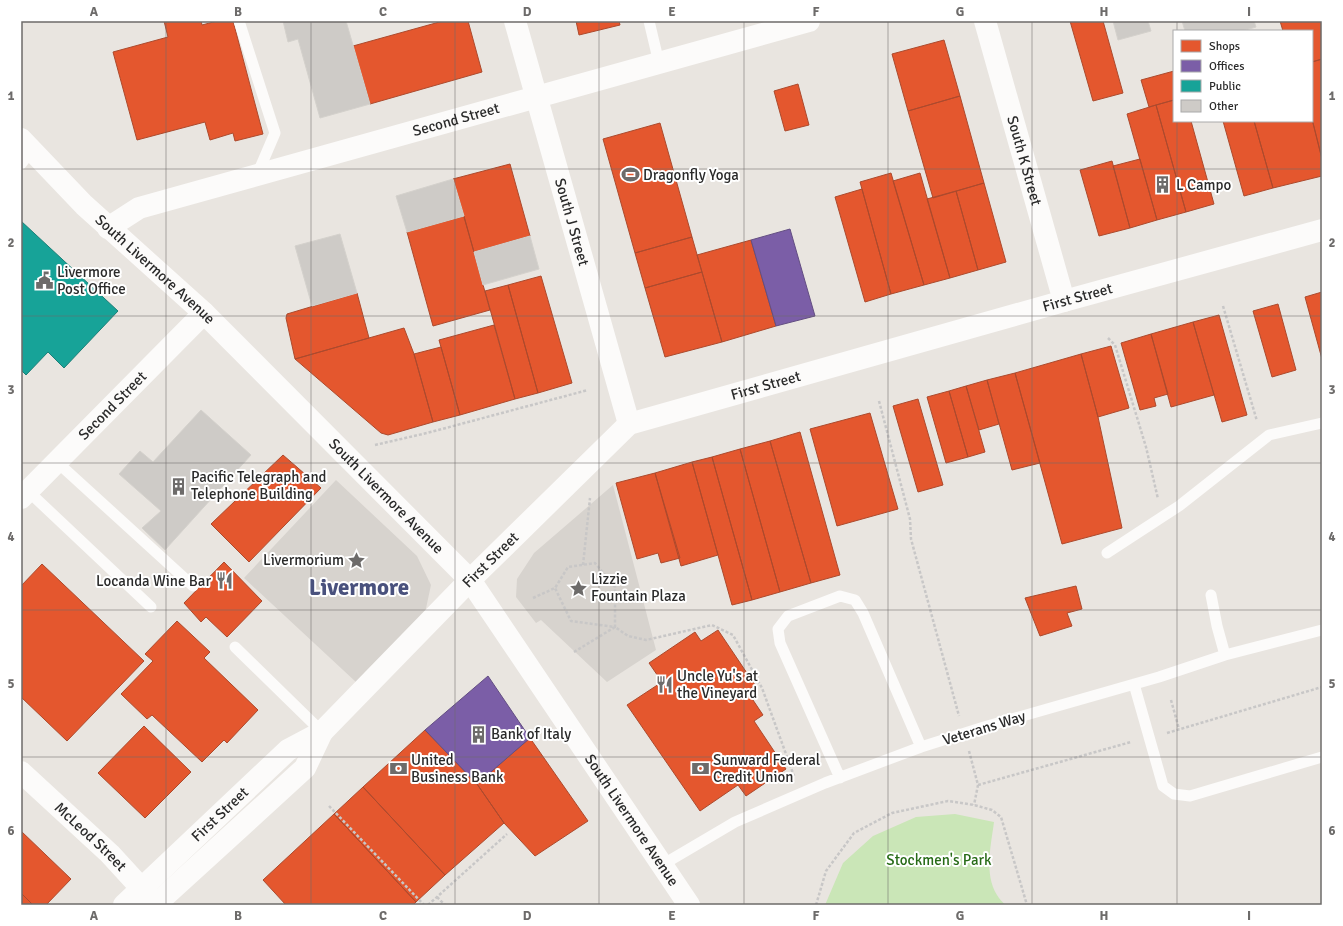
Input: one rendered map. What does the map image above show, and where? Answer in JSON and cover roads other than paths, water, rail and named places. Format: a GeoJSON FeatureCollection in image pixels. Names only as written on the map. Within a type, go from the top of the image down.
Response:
{"type":"FeatureCollection","features":[{"type":"Feature","properties":{"kind":"main road","name":"South J Street"},"geometry":{"type":"LineString","coordinates":[[516,21],[629,424]]}},
{"type":"Feature","properties":{"kind":"main road","name":"Second Street"},"geometry":{"type":"LineString","coordinates":[[108,228],[139,208],[809,21]]}},
{"type":"Feature","properties":{"kind":"main road","name":"South K Street"},"geometry":{"type":"LineString","coordinates":[[985,21],[1064,300]]}},
{"type":"Feature","properties":{"kind":"main road","name":"South Livermore Avenue"},"geometry":{"type":"LineString","coordinates":[[25,151],[108,228],[204,313],[470,580],[689,905]]}},
{"type":"Feature","properties":{"kind":"main road","name":"First Street"},"geometry":{"type":"LineString","coordinates":[[124,905],[288,750],[322,732],[470,580],[629,424],[1064,300],[1322,230]]}},
{"type":"Feature","properties":{"kind":"main road","name":"Second Street"},"geometry":{"type":"LineString","coordinates":[[25,494],[204,313]]}},
{"type":"Feature","properties":{"kind":"main road","name":"First Street"},"geometry":{"type":"LineString","coordinates":[[156,905],[305,768],[322,732]]}},
{"type":"Feature","properties":{"kind":"main road","name":"McLeod Street"},"geometry":{"type":"LineString","coordinates":[[21,772],[110,854],[156,905]]}},
{"type":"Feature","properties":{"kind":"lane"},"geometry":{"type":"LineString","coordinates":[[239,21],[275,133],[257,175]]}},
{"type":"Feature","properties":{"kind":"lane"},"geometry":{"type":"LineString","coordinates":[[649,21],[659,63]]}},
{"type":"Feature","properties":{"kind":"lane"},"geometry":{"type":"LineString","coordinates":[[1108,553],[1179,506],[1268,436],[1322,423]]}},
{"type":"Feature","properties":{"kind":"lane"},"geometry":{"type":"LineString","coordinates":[[57,462],[193,586]]}},
{"type":"Feature","properties":{"kind":"lane"},"geometry":{"type":"LineString","coordinates":[[25,494],[151,608]]}},
{"type":"Feature","properties":{"kind":"lane"},"geometry":{"type":"LineString","coordinates":[[1211,595],[1218,632],[1225,655]]}},
{"type":"Feature","properties":{"kind":"lane"},"geometry":{"type":"LineString","coordinates":[[840,778],[780,643],[778,629],[788,616],[840,596],[855,600],[863,613],[921,747]]}},
{"type":"Feature","properties":{"kind":"lane","name":"Veterans Way"},"geometry":{"type":"LineString","coordinates":[[662,865],[735,822],[840,778],[921,747],[984,727],[1159,677],[1225,655],[1322,630]]}},
{"type":"Feature","properties":{"kind":"lane"},"geometry":{"type":"LineString","coordinates":[[235,648],[322,732]]}},
{"type":"Feature","properties":{"kind":"lane"},"geometry":{"type":"LineString","coordinates":[[1134,684],[1163,786],[1174,794],[1190,796],[1322,757]]}},
{"type":"Feature","properties":{"kind":"place","name":"Dragonfly Yoga"},"geometry":{"type":"Point","coordinates":[630,175]}},
{"type":"Feature","properties":{"kind":"place","name":"L Campo"},"geometry":{"type":"Point","coordinates":[1163,185]}},
{"type":"Feature","properties":{"kind":"place","name":"Livermore Post Office"},"geometry":{"type":"Point","coordinates":[44,281]}},
{"type":"Feature","properties":{"kind":"place","name":"Pacific Telegraph and Telephone Building"},"geometry":{"type":"Point","coordinates":[178,486]}},
{"type":"Feature","properties":{"kind":"place","name":"Livermorium"},"geometry":{"type":"Point","coordinates":[357,560]}},
{"type":"Feature","properties":{"kind":"place","name":"Locanda Wine Bar"},"geometry":{"type":"Point","coordinates":[224,581]}},
{"type":"Feature","properties":{"kind":"place","name":"Lizzie Fountain Plaza"},"geometry":{"type":"Point","coordinates":[578,588]}},
{"type":"Feature","properties":{"kind":"place","name":"Uncle Yu's at the Vineyard"},"geometry":{"type":"Point","coordinates":[664,685]}},
{"type":"Feature","properties":{"kind":"place","name":"Bank of Italy"},"geometry":{"type":"Point","coordinates":[478,734]}},
{"type":"Feature","properties":{"kind":"place","name":"United Business Bank"},"geometry":{"type":"Point","coordinates":[398,769]}},
{"type":"Feature","properties":{"kind":"place","name":"Sunward Federal Credit Union"},"geometry":{"type":"Point","coordinates":[700,769]}},
{"type":"Feature","properties":{"kind":"district","name":"Livermore"},"geometry":{"type":"Point","coordinates":[359,587]}},
{"type":"Feature","properties":{"kind":"park label","name":"Stockmen's Park"},"geometry":{"type":"Point","coordinates":[939,860]}}]}
